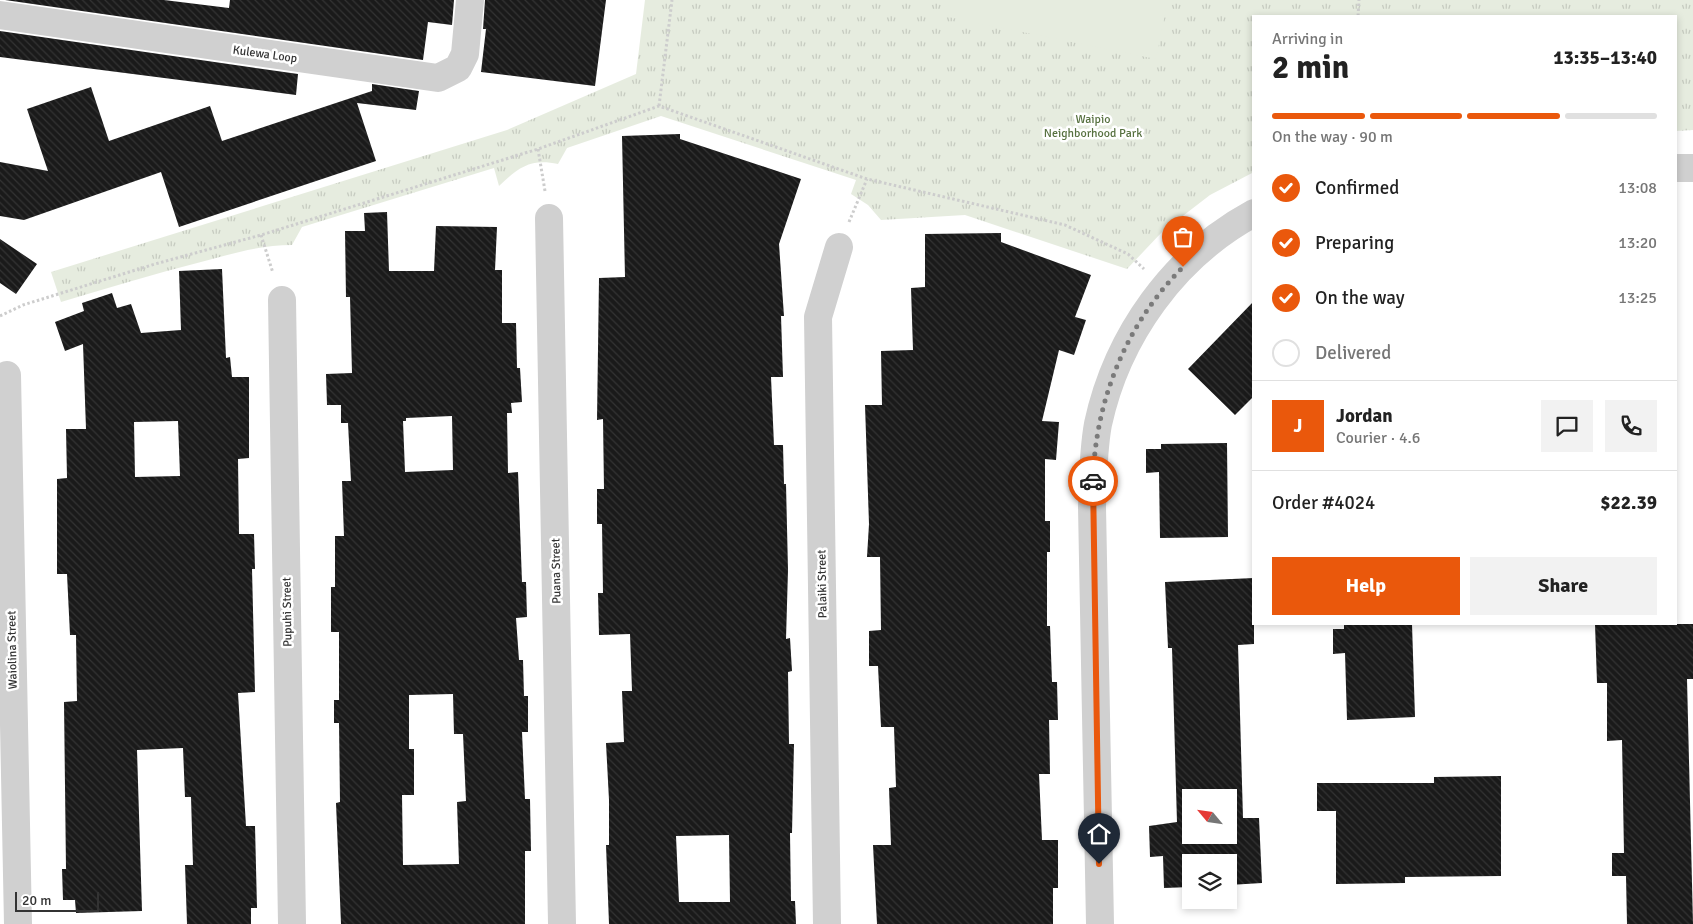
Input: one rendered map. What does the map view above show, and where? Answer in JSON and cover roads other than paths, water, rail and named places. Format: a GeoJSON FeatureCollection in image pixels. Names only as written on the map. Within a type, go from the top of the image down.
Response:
{"type":"FeatureCollection","features":[{"type":"Feature","properties":{"kind":"street","name":"Kulewa Loop"},"geometry":{"type":"LineString","coordinates":[[0,14],[438,78],[458,68],[465,54],[470,0]]}},
{"type":"Feature","properties":{"kind":"street"},"geometry":{"type":"LineString","coordinates":[[1677,168],[1693,168]]}},
{"type":"Feature","properties":{"kind":"street"},"geometry":{"type":"LineString","coordinates":[[1100,924],[1092,517],[1094,460],[1098,425],[1108,390],[1122,353],[1163,287],[1203,247],[1252,214]]}},
{"type":"Feature","properties":{"kind":"street","name":"Puana Street"},"geometry":{"type":"LineString","coordinates":[[549,218],[562,924]]}},
{"type":"Feature","properties":{"kind":"street","name":"Palaiki Street"},"geometry":{"type":"LineString","coordinates":[[827,924],[818,317],[839,246]]}},
{"type":"Feature","properties":{"kind":"street","name":"Pupuhi Street"},"geometry":{"type":"LineString","coordinates":[[282,300],[292,924]]}},
{"type":"Feature","properties":{"kind":"street","name":"Waiolina Street"},"geometry":{"type":"LineString","coordinates":[[7,375],[18,924]]}},
{"type":"Feature","properties":{"kind":"park label","name":"Waipio Neighborhood Park"},"geometry":{"type":"Point","coordinates":[1093,126]}}]}
